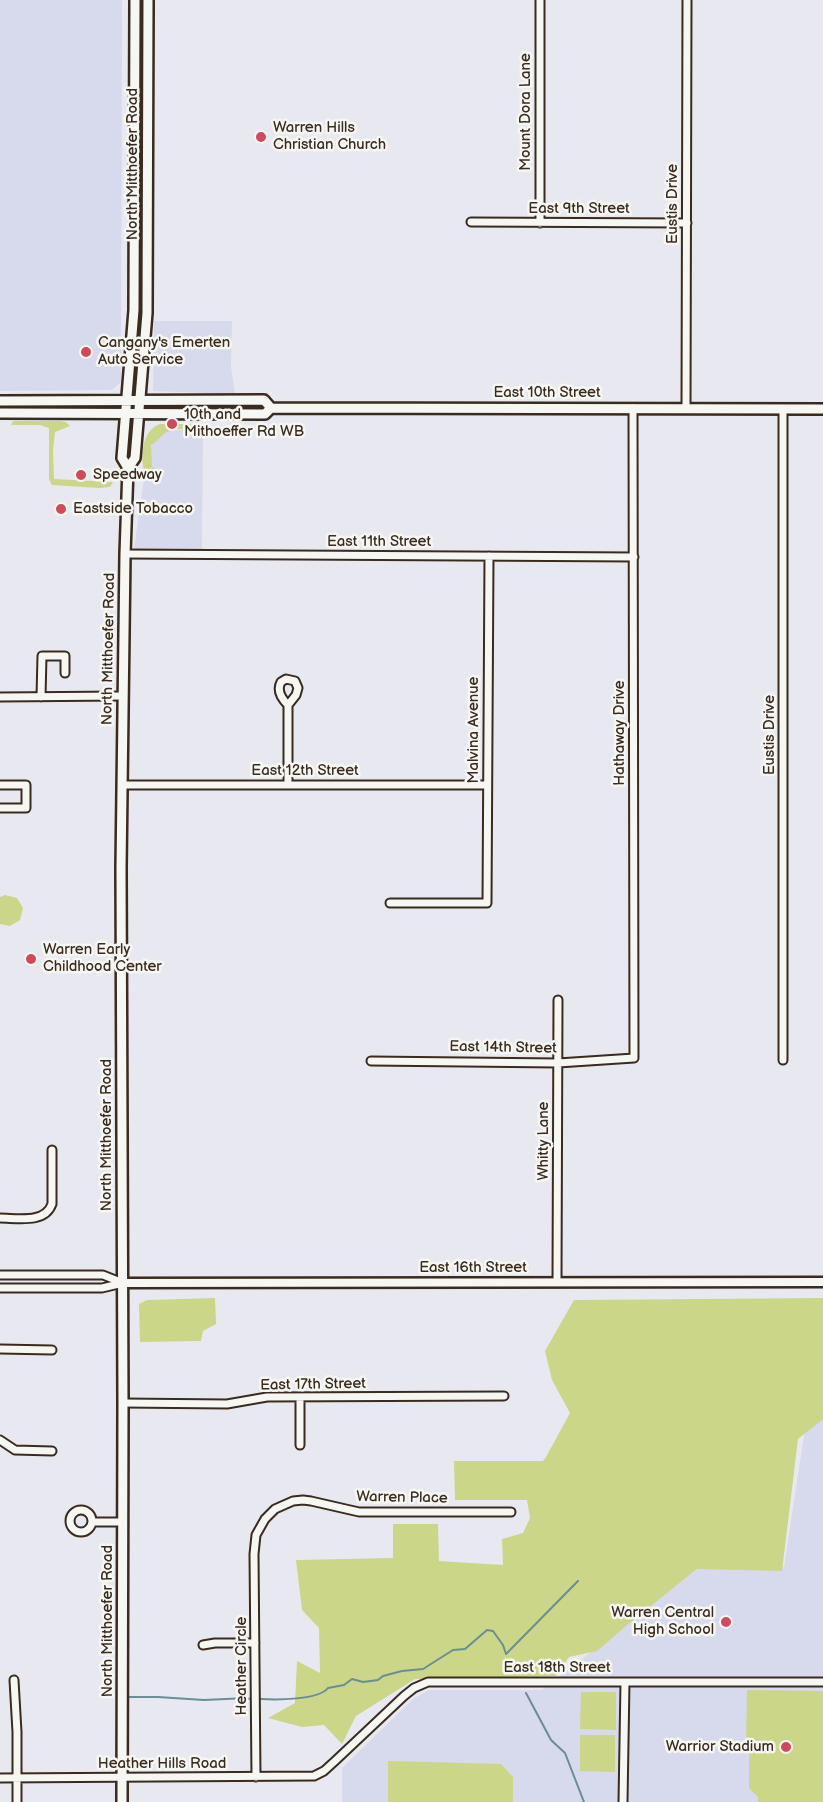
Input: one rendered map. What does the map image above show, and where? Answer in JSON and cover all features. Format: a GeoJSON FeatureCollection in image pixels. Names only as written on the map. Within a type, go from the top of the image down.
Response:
{"type":"FeatureCollection","features":[{"type":"Feature","properties":{"kind":"main road","name":"North Mitthoefer Road"},"geometry":{"type":"LineString","coordinates":[[122,1802],[121,891],[128,468],[122,458],[133,337],[135,0]]}},
{"type":"Feature","properties":{"kind":"main road","name":"North Mitthoefer Road"},"geometry":{"type":"LineString","coordinates":[[128,468],[135,458],[147,316],[148,0]]}},
{"type":"Feature","properties":{"kind":"main road"},"geometry":{"type":"LineString","coordinates":[[134,276],[140,286],[140,311],[141,314],[147,316]]}},
{"type":"Feature","properties":{"kind":"main road","name":"East 10th Street"},"geometry":{"type":"LineString","coordinates":[[0,400],[264,400],[271,408]]}},
{"type":"Feature","properties":{"kind":"main road","name":"East 10th Street"},"geometry":{"type":"LineString","coordinates":[[0,413],[265,414],[271,408],[823,409]]}},
{"type":"Feature","properties":{"kind":"street","name":"Mount Dora Lane"},"geometry":{"type":"LineString","coordinates":[[540,0],[540,223]]}},
{"type":"Feature","properties":{"kind":"street","name":"Eustis Drive"},"geometry":{"type":"LineString","coordinates":[[686,408],[687,0]]}},
{"type":"Feature","properties":{"kind":"street","name":"East 9th Street"},"geometry":{"type":"LineString","coordinates":[[471,222],[687,223]]}},
{"type":"Feature","properties":{"kind":"street","name":"Hathaway Drive"},"geometry":{"type":"LineString","coordinates":[[633,408],[634,1058]]}},
{"type":"Feature","properties":{"kind":"street","name":"Eustis Drive"},"geometry":{"type":"LineString","coordinates":[[783,409],[783,1060]]}},
{"type":"Feature","properties":{"kind":"street","name":"East 11th Street"},"geometry":{"type":"LineString","coordinates":[[125,554],[634,557]]}},
{"type":"Feature","properties":{"kind":"street","name":"Malvina Avenue"},"geometry":{"type":"LineString","coordinates":[[390,903],[487,903],[489,556]]}},
{"type":"Feature","properties":{"kind":"street"},"geometry":{"type":"LineString","coordinates":[[41,697],[42,656],[65,656],[65,673]]}},
{"type":"Feature","properties":{"kind":"street"},"geometry":{"type":"LineString","coordinates":[[0,697],[123,696]]}},
{"type":"Feature","properties":{"kind":"street"},"geometry":{"type":"LineString","coordinates":[[288,705],[288,785]]}},
{"type":"Feature","properties":{"kind":"street","name":"East 12th Street"},"geometry":{"type":"LineString","coordinates":[[123,784],[487,785]]}},
{"type":"Feature","properties":{"kind":"street"},"geometry":{"type":"LineString","coordinates":[[0,785],[26,785],[26,808],[0,808]]}},
{"type":"Feature","properties":{"kind":"street","name":"Whitty Lane"},"geometry":{"type":"LineString","coordinates":[[557,1281],[558,1000]]}},
{"type":"Feature","properties":{"kind":"street","name":"East 14th Street"},"geometry":{"type":"LineString","coordinates":[[371,1060],[558,1063],[634,1058]]}},
{"type":"Feature","properties":{"kind":"street"},"geometry":{"type":"LineString","coordinates":[[0,1218],[37,1218],[48,1212],[52,1204],[52,1150]]}},
{"type":"Feature","properties":{"kind":"street"},"geometry":{"type":"LineString","coordinates":[[0,1275],[103,1275],[123,1283]]}},
{"type":"Feature","properties":{"kind":"street","name":"East 16th Street"},"geometry":{"type":"LineString","coordinates":[[123,1283],[823,1282]]}},
{"type":"Feature","properties":{"kind":"street"},"geometry":{"type":"LineString","coordinates":[[0,1288],[102,1288],[123,1283]]}},
{"type":"Feature","properties":{"kind":"street"},"geometry":{"type":"LineString","coordinates":[[0,1349],[52,1350]]}},
{"type":"Feature","properties":{"kind":"street","name":"East 17th Street"},"geometry":{"type":"LineString","coordinates":[[123,1403],[227,1404],[267,1397],[504,1396]]}},
{"type":"Feature","properties":{"kind":"street"},"geometry":{"type":"LineString","coordinates":[[300,1397],[300,1445]]}},
{"type":"Feature","properties":{"kind":"street"},"geometry":{"type":"LineString","coordinates":[[0,1440],[15,1450],[52,1451]]}},
{"type":"Feature","properties":{"kind":"street","name":"Warren Place"},"geometry":{"type":"LineString","coordinates":[[254,1554],[256,1535],[265,1519],[275,1509],[303,1500],[359,1512],[511,1512]]}},
{"type":"Feature","properties":{"kind":"street"},"geometry":{"type":"LineString","coordinates":[[92,1522],[123,1522]]}},
{"type":"Feature","properties":{"kind":"street","name":"Heather Circle"},"geometry":{"type":"LineString","coordinates":[[254,1554],[255,1777]]}},
{"type":"Feature","properties":{"kind":"street"},"geometry":{"type":"LineString","coordinates":[[203,1645],[255,1643]]}},
{"type":"Feature","properties":{"kind":"street"},"geometry":{"type":"LineString","coordinates":[[14,1680],[17,1720],[17,1802]]}},
{"type":"Feature","properties":{"kind":"street","name":"East 18th Street"},"geometry":{"type":"LineString","coordinates":[[324,1771],[404,1696],[414,1688],[428,1682],[823,1682]]}},
{"type":"Feature","properties":{"kind":"street"},"geometry":{"type":"LineString","coordinates":[[623,1802],[625,1682]]}},
{"type":"Feature","properties":{"kind":"street","name":"Heather Hills Road"},"geometry":{"type":"LineString","coordinates":[[0,1778],[311,1776],[324,1771]]}},
{"type":"Feature","properties":{"kind":"shaded area"},"geometry":{"type":"Polygon","coordinates":[[[0,0],[122,0],[121,382],[112,390],[0,391],[0,0]]]}},
{"type":"Feature","properties":{"kind":"shaded area"},"geometry":{"type":"Polygon","coordinates":[[[154,321],[232,321],[231,367],[235,394],[153,391],[154,321]]]}},
{"type":"Feature","properties":{"kind":"shaded area"},"geometry":{"type":"Polygon","coordinates":[[[203,429],[202,549],[134,549],[148,450],[163,431],[203,429]]]}},
{"type":"Feature","properties":{"kind":"shaded area","name":"Warren Central High School"},"geometry":{"type":"Polygon","coordinates":[[[810,1396],[823,1396],[823,1802],[342,1802],[342,1768],[413,1699],[429,1690],[542,1690],[700,1567],[784,1567],[810,1396]]]}},
{"type":"Feature","properties":{"kind":"green space"},"geometry":{"type":"Polygon","coordinates":[[[13,421],[66,422],[70,426],[55,432],[54,479],[113,482],[110,487],[52,485],[49,479],[49,428],[40,425],[11,425],[13,421]]]}},
{"type":"Feature","properties":{"kind":"green space"},"geometry":{"type":"Polygon","coordinates":[[[160,424],[191,424],[192,428],[176,429],[165,433],[151,445],[152,467],[159,470],[154,472],[144,470],[143,450],[146,437],[154,427],[160,424]]]}},
{"type":"Feature","properties":{"kind":"green space"},"geometry":{"type":"Polygon","coordinates":[[[5,895],[17,898],[23,908],[20,920],[10,926],[0,924],[0,897],[5,895]]]}},
{"type":"Feature","properties":{"kind":"green space"},"geometry":{"type":"Polygon","coordinates":[[[215,1298],[216,1324],[203,1331],[201,1341],[140,1342],[139,1304],[147,1300],[215,1298]]]}},
{"type":"Feature","properties":{"kind":"green space"},"geometry":{"type":"Polygon","coordinates":[[[823,1298],[823,1419],[798,1439],[782,1571],[697,1569],[597,1651],[569,1657],[556,1676],[415,1679],[356,1716],[342,1744],[324,1725],[302,1727],[268,1718],[295,1703],[297,1661],[320,1673],[319,1628],[302,1610],[296,1560],[393,1558],[393,1524],[438,1524],[439,1561],[503,1565],[502,1539],[523,1533],[530,1518],[527,1500],[455,1500],[454,1461],[543,1461],[546,1457],[570,1413],[552,1380],[545,1351],[574,1300],[823,1298]]]}},
{"type":"Feature","properties":{"kind":"green space","name":"Warrior Stadium"},"geometry":{"type":"Polygon","coordinates":[[[747,1690],[823,1691],[823,1802],[758,1802],[758,1797],[749,1788],[749,1744],[746,1743],[747,1690]]]}},
{"type":"Feature","properties":{"kind":"green space"},"geometry":{"type":"Polygon","coordinates":[[[581,1692],[616,1692],[616,1730],[580,1729],[581,1692]]]}},
{"type":"Feature","properties":{"kind":"green space"},"geometry":{"type":"Polygon","coordinates":[[[580,1735],[615,1735],[615,1772],[580,1771],[580,1735]]]}},
{"type":"Feature","properties":{"kind":"green space"},"geometry":{"type":"Polygon","coordinates":[[[388,1761],[501,1764],[513,1777],[513,1802],[388,1802],[388,1761]]]}},
{"type":"Feature","properties":{"kind":"waterway"},"geometry":{"type":"LineString","coordinates":[[261,1699],[307,1697],[328,1688],[344,1685],[352,1679],[363,1682],[378,1680],[383,1676],[402,1671],[423,1669],[453,1650],[465,1649],[487,1630],[493,1631],[503,1645],[506,1654],[578,1581]]}},
{"type":"Feature","properties":{"kind":"waterway"},"geometry":{"type":"LineString","coordinates":[[526,1693],[551,1740],[565,1753],[584,1802]]}},
{"type":"Feature","properties":{"kind":"waterway"},"geometry":{"type":"LineString","coordinates":[[129,1697],[249,1699]]}},
{"type":"Feature","properties":{"kind":"place","name":"Warren Hills Christian Church"},"geometry":{"type":"Point","coordinates":[261,137]}},
{"type":"Feature","properties":{"kind":"place","name":"Cangany's Emerten Auto Service"},"geometry":{"type":"Point","coordinates":[86,352]}},
{"type":"Feature","properties":{"kind":"place","name":"10th and Mithoeffer Rd WB"},"geometry":{"type":"Point","coordinates":[172,424]}},
{"type":"Feature","properties":{"kind":"place","name":"Speedway"},"geometry":{"type":"Point","coordinates":[81,475]}},
{"type":"Feature","properties":{"kind":"place","name":"Eastside Tobacco"},"geometry":{"type":"Point","coordinates":[61,509]}},
{"type":"Feature","properties":{"kind":"place","name":"Warren Early Childhood Center"},"geometry":{"type":"Point","coordinates":[31,959]}},
{"type":"Feature","properties":{"kind":"place","name":"Warren Central High School"},"geometry":{"type":"Point","coordinates":[726,1622]}},
{"type":"Feature","properties":{"kind":"place","name":"Warrior Stadium"},"geometry":{"type":"Point","coordinates":[786,1747]}}]}
